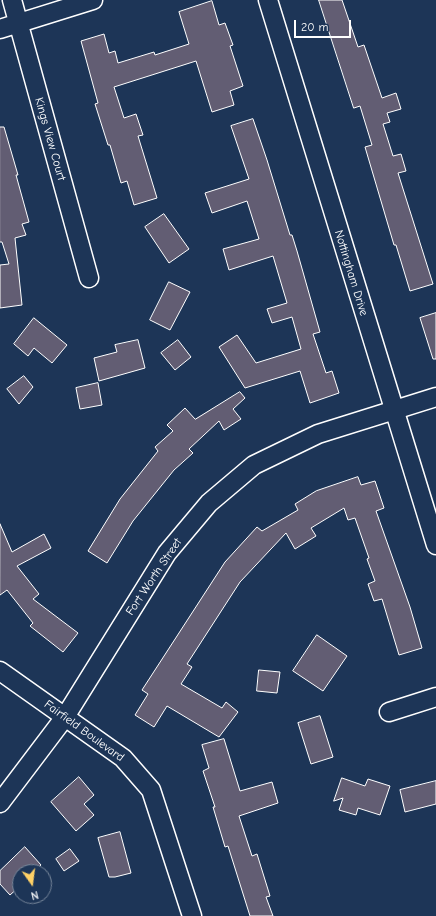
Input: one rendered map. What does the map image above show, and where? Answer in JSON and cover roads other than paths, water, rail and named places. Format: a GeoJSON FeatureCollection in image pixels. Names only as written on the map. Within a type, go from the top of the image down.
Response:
{"type":"FeatureCollection","features":[{"type":"Feature","properties":{"kind":"street","name":"Kings View Court"},"geometry":{"type":"LineString","coordinates":[[12,0],[89,278]]}},
{"type":"Feature","properties":{"kind":"street"},"geometry":{"type":"LineString","coordinates":[[0,29],[93,0]]}},
{"type":"Feature","properties":{"kind":"street","name":"Nottingham Drive"},"geometry":{"type":"LineString","coordinates":[[268,0],[436,545]]}},
{"type":"Feature","properties":{"kind":"street","name":"Fort Worth Street"},"geometry":{"type":"LineString","coordinates":[[0,803],[64,717],[167,553],[209,503],[254,465],[318,434],[436,397]]}},
{"type":"Feature","properties":{"kind":"street","name":"Fairfield Boulevard"},"geometry":{"type":"LineString","coordinates":[[0,671],[123,758],[151,790],[192,916]]}},
{"type":"Feature","properties":{"kind":"street"},"geometry":{"type":"LineString","coordinates":[[389,712],[436,697]]}}]}
